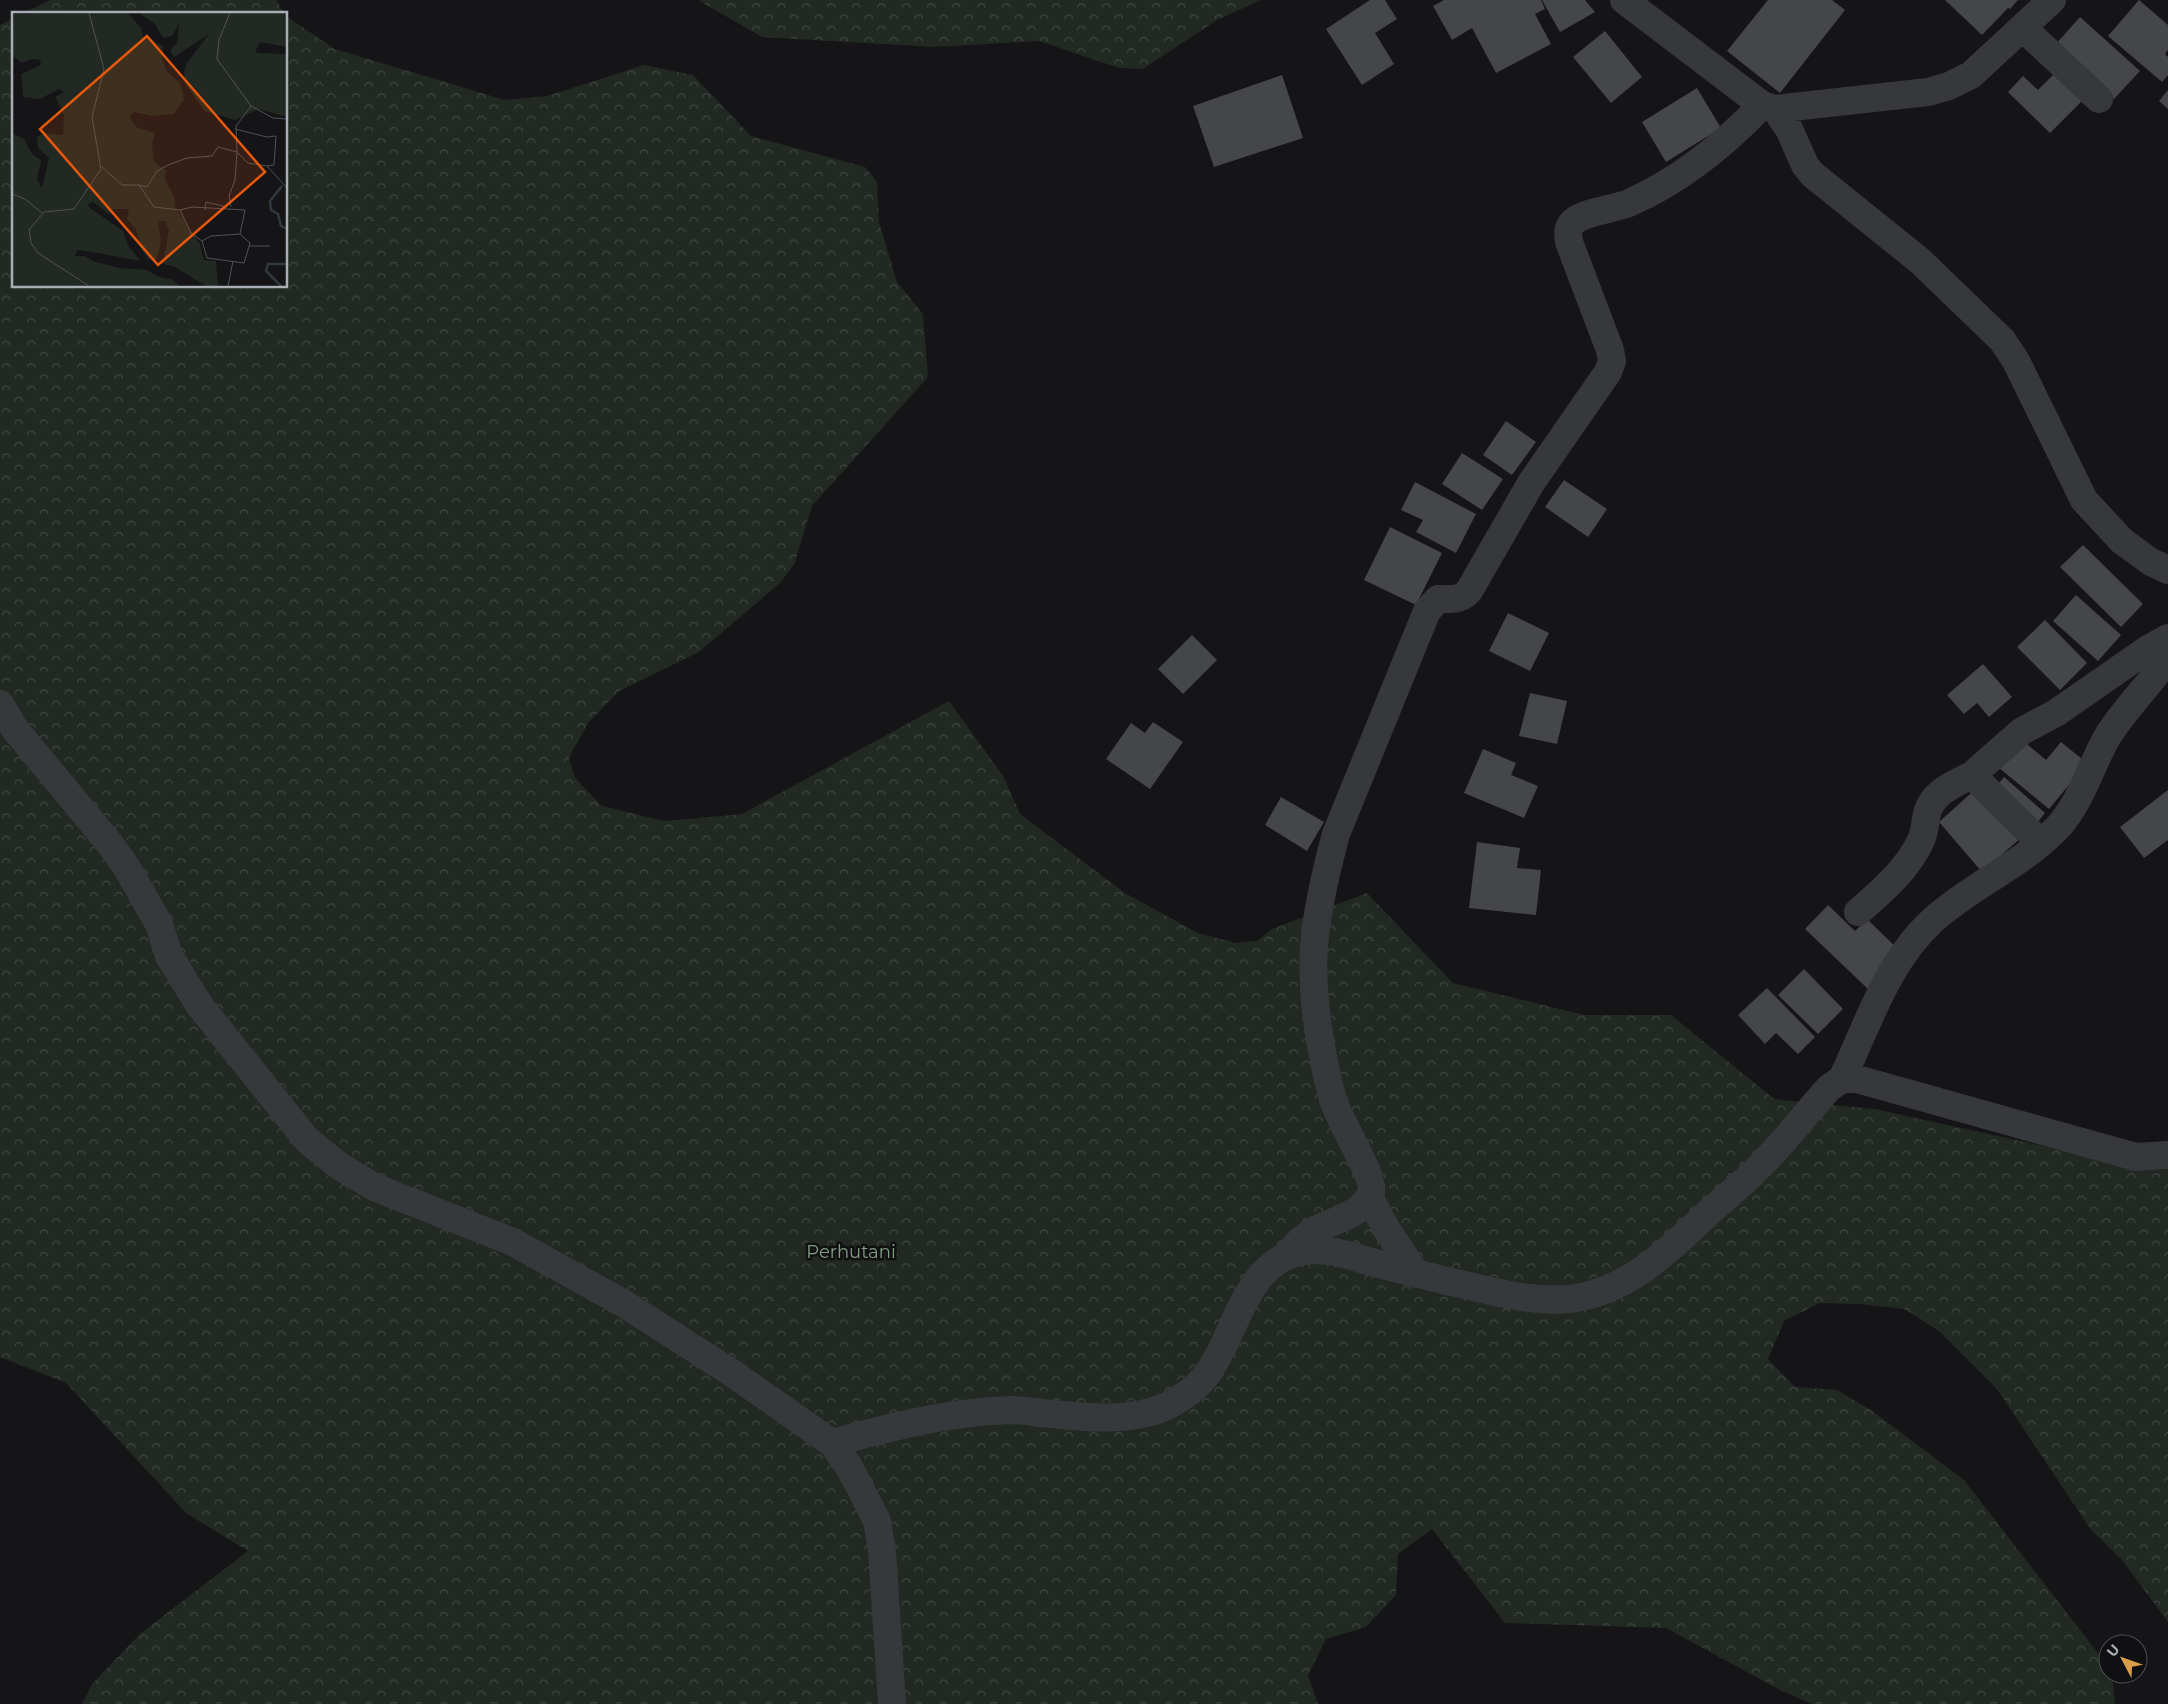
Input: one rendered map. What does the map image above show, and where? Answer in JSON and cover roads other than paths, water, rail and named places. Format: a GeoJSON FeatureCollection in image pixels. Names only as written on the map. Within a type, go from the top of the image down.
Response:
{"type":"FeatureCollection","features":[{"type":"Feature","properties":{"kind":"street"},"geometry":{"type":"LineString","coordinates":[[1624,0],[1768,107],[1789,129],[1805,165],[1812,174],[1920,261],[2002,340],[2016,361],[2084,500],[2104,524],[2122,541],[2151,562],[2168,570]]}},
{"type":"Feature","properties":{"kind":"street"},"geometry":{"type":"LineString","coordinates":[[832,1443],[930,1419],[978,1413],[1012,1410],[1105,1418],[1136,1415],[1164,1407],[1190,1393],[1206,1376],[1219,1356],[1239,1312],[1253,1288],[1272,1264],[1287,1255],[1303,1238],[1358,1209],[1369,1196],[1372,1190],[1368,1173],[1338,1115],[1333,1099],[1319,1031],[1313,976],[1314,945],[1326,871],[1336,834],[1427,611],[1438,599],[1464,598],[1531,483],[1608,372],[1612,361],[1610,350],[1569,242],[1568,231],[1572,223],[1580,217],[1626,204],[1676,179],[1714,152],[1768,107],[1928,92],[1949,86],[1971,75],[2024,28],[2052,0]]}},
{"type":"Feature","properties":{"kind":"street"},"geometry":{"type":"LineString","coordinates":[[2024,28],[2099,99]]}},
{"type":"Feature","properties":{"kind":"street"},"geometry":{"type":"LineString","coordinates":[[1858,912],[1885,889],[1905,866],[1922,839],[1927,811],[1943,790],[1972,775],[2022,731],[2056,713],[2148,648],[2168,638]]}},
{"type":"Feature","properties":{"kind":"street"},"geometry":{"type":"LineString","coordinates":[[1842,1080],[1891,974],[1913,940],[1935,919],[2041,843],[2069,814],[2080,797],[2106,739],[2118,721],[2157,675],[2168,658]]}},
{"type":"Feature","properties":{"kind":"street"},"geometry":{"type":"LineString","coordinates":[[0,704],[14,728],[110,844],[127,868],[158,924],[169,956],[200,1006],[307,1140],[338,1165],[374,1187],[513,1242],[607,1294],[732,1373],[832,1443],[863,1491],[877,1520],[882,1559],[892,1704]]}},
{"type":"Feature","properties":{"kind":"street"},"geometry":{"type":"LineString","coordinates":[[1972,775],[2041,843]]}},
{"type":"Feature","properties":{"kind":"street"},"geometry":{"type":"LineString","coordinates":[[1287,1255],[1310,1250],[1330,1251],[1416,1274],[1541,1299],[1568,1299],[1606,1289],[1640,1273],[1672,1248],[1764,1162],[1829,1088],[1842,1080],[1857,1080],[2136,1156],[2168,1155]]}},
{"type":"Feature","properties":{"kind":"street"},"geometry":{"type":"LineString","coordinates":[[1369,1196],[1387,1230],[1416,1274]]}},
{"type":"Feature","properties":{"kind":"park label","name":"Perhutani"},"geometry":{"type":"Point","coordinates":[851,1252]}}]}
